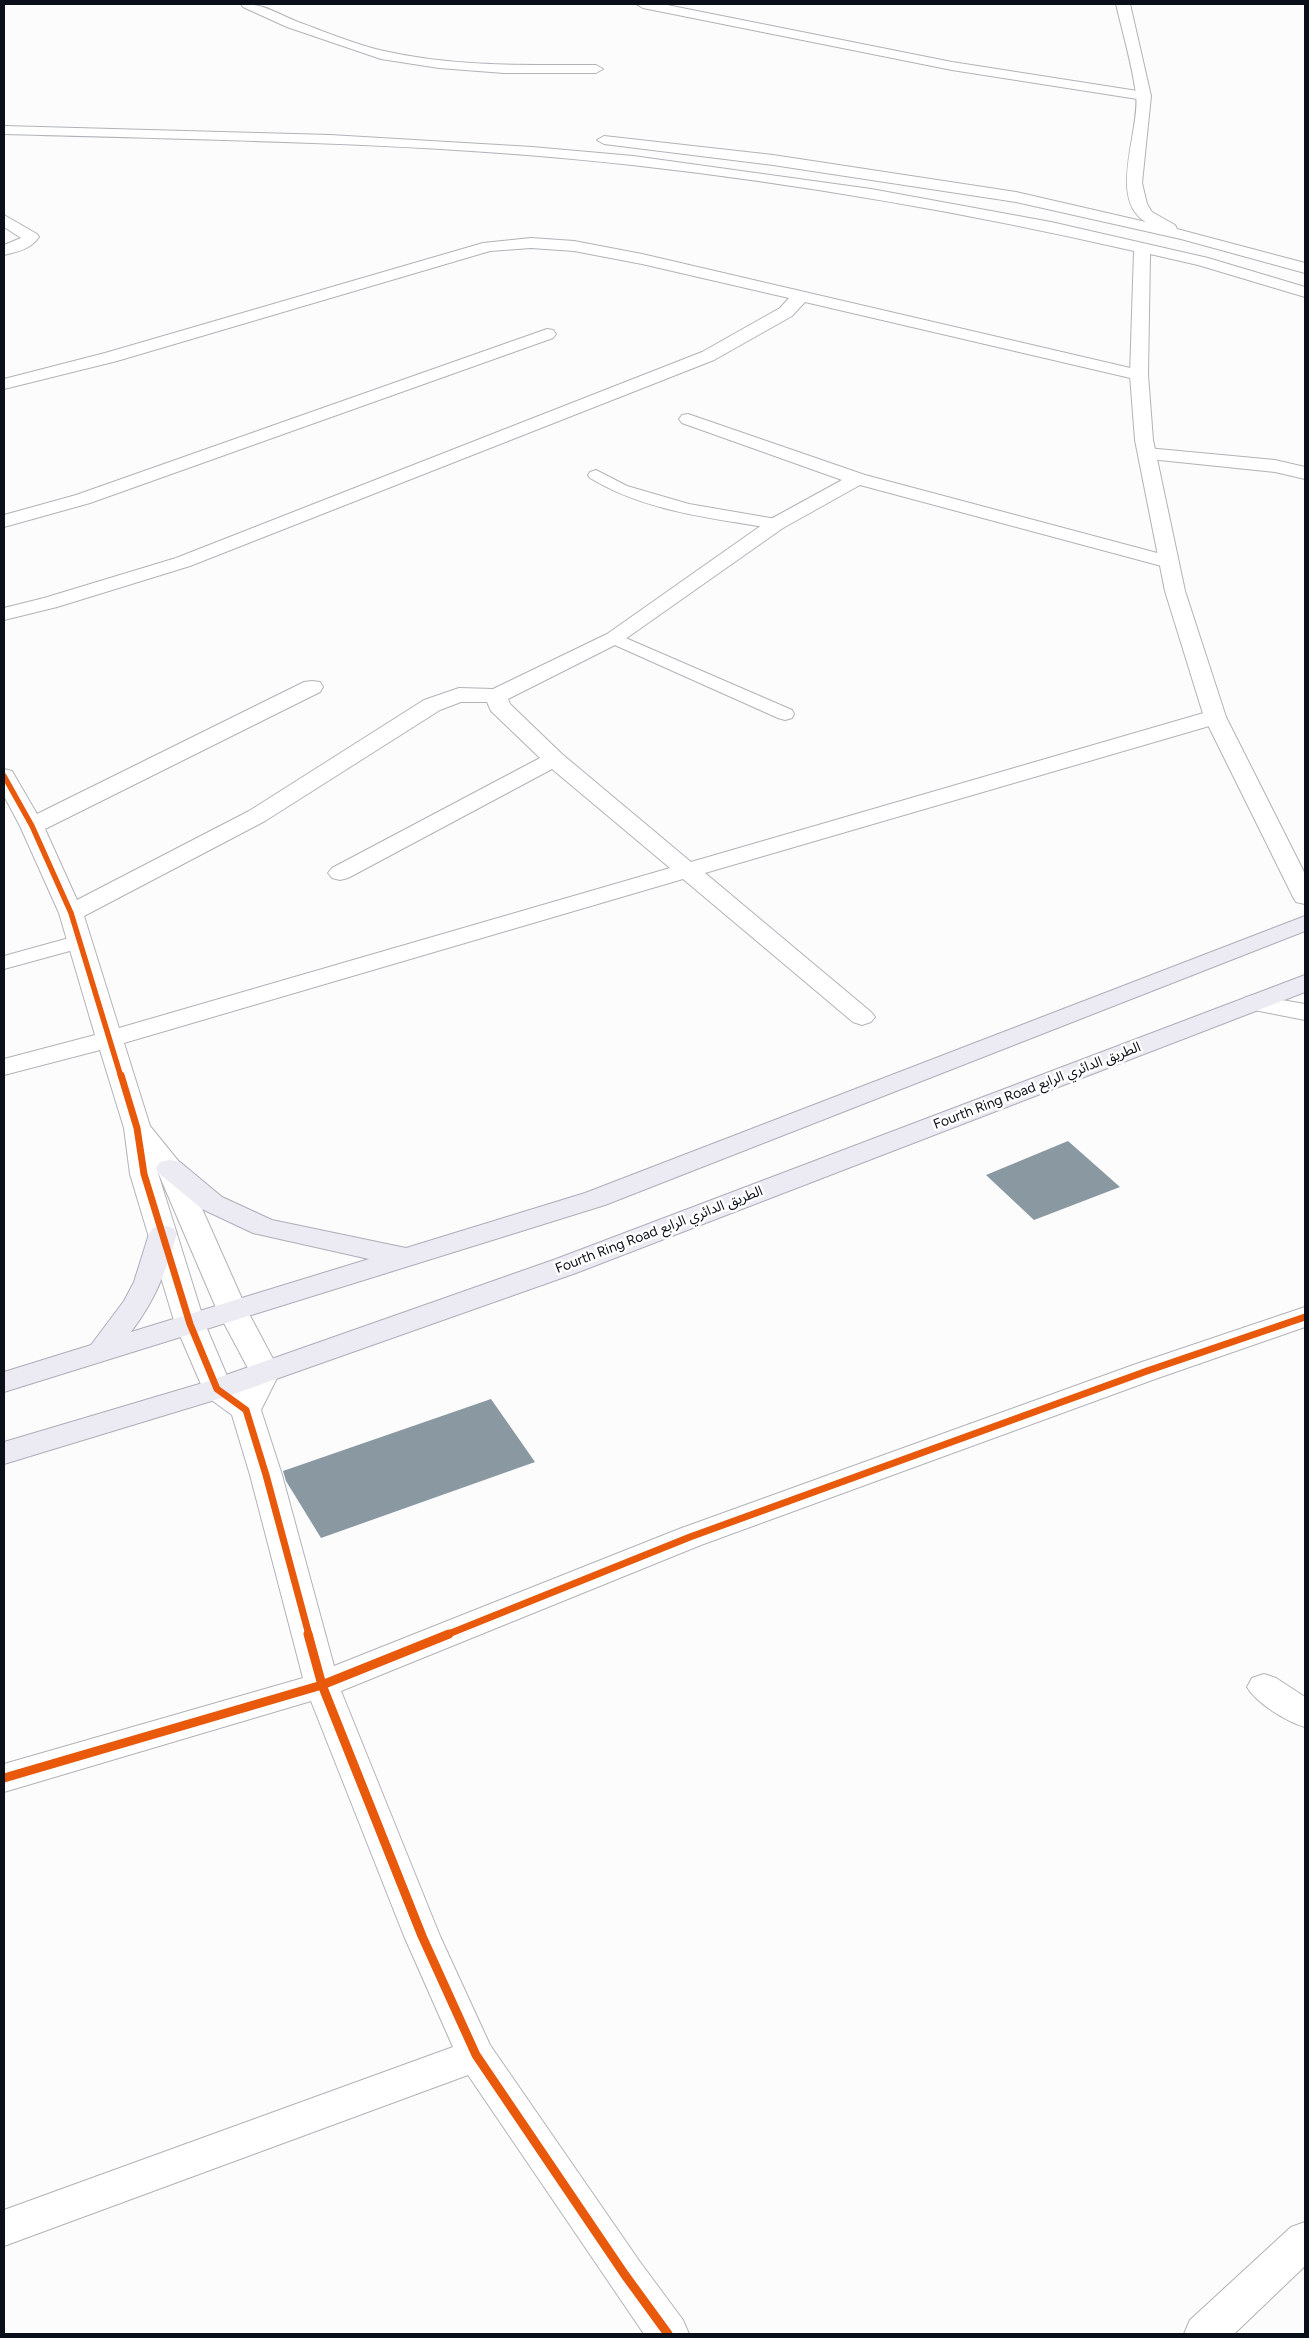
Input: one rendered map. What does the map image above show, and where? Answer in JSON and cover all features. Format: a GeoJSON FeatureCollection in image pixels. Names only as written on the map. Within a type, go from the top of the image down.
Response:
{"type":"FeatureCollection","features":[{"type":"Feature","properties":{"kind":"main road"},"geometry":{"type":"LineString","coordinates":[[4,1382],[595,1199],[1305,923]]}},
{"type":"Feature","properties":{"kind":"main road","name":"Fourth Ring Road الطريق الدائري الرابع"},"geometry":{"type":"LineString","coordinates":[[4,1453],[217,1389],[566,1266],[1305,983]]}},
{"type":"Feature","properties":{"kind":"main road"},"geometry":{"type":"LineString","coordinates":[[170,1168],[212,1203],[263,1227],[335,1244],[405,1257]]}},
{"type":"Feature","properties":{"kind":"main road"},"geometry":{"type":"LineString","coordinates":[[102,1352],[137,1304],[148,1282],[163,1234]]}},
{"type":"Feature","properties":{"kind":"street"},"geometry":{"type":"LineString","coordinates":[[248,4],[292,24],[381,55],[439,64],[504,69],[596,69]]}},
{"type":"Feature","properties":{"kind":"street"},"geometry":{"type":"LineString","coordinates":[[643,4],[952,66],[1144,96]]}},
{"type":"Feature","properties":{"kind":"street"},"geometry":{"type":"LineString","coordinates":[[692,15],[711,4]]}},
{"type":"Feature","properties":{"kind":"street"},"geometry":{"type":"LineString","coordinates":[[1123,4],[1144,96],[1134,183],[1139,204],[1146,215],[1184,235]]}},
{"type":"Feature","properties":{"kind":"street"},"geometry":{"type":"LineString","coordinates":[[148,134],[159,117]]}},
{"type":"Feature","properties":{"kind":"street"},"geometry":{"type":"LineString","coordinates":[[4,130],[428,144],[633,162],[871,194],[1050,227],[1202,261],[1305,292]]}},
{"type":"Feature","properties":{"kind":"street"},"geometry":{"type":"LineString","coordinates":[[585,138],[773,160],[1071,204],[1106,203]]}},
{"type":"Feature","properties":{"kind":"street"},"geometry":{"type":"LineString","coordinates":[[1121,197],[1126,194],[1134,183]]}},
{"type":"Feature","properties":{"kind":"street"},"geometry":{"type":"LineString","coordinates":[[1016,197],[1184,235],[1305,268]]}},
{"type":"Feature","properties":{"kind":"street"},"geometry":{"type":"LineString","coordinates":[[4,220],[31,237],[25,243],[4,250]]}},
{"type":"Feature","properties":{"kind":"street"},"geometry":{"type":"LineString","coordinates":[[4,384],[111,357],[489,246],[531,243],[574,246],[642,259],[1139,375]]}},
{"type":"Feature","properties":{"kind":"street"},"geometry":{"type":"LineString","coordinates":[[1142,248],[1139,375],[1144,440],[1175,591],[1215,717],[1305,898]]}},
{"type":"Feature","properties":{"kind":"street"},"geometry":{"type":"LineString","coordinates":[[4,614],[50,603],[183,562],[708,356],[786,312],[801,296]]}},
{"type":"Feature","properties":{"kind":"street"},"geometry":{"type":"LineString","coordinates":[[4,521],[83,500],[547,334]]}},
{"type":"Feature","properties":{"kind":"street"},"geometry":{"type":"LineString","coordinates":[[688,419],[858,480],[1169,562]]}},
{"type":"Feature","properties":{"kind":"street"},"geometry":{"type":"LineString","coordinates":[[1147,454],[1275,466],[1305,472]]}},
{"type":"Feature","properties":{"kind":"street"},"geometry":{"type":"LineString","coordinates":[[72,913],[257,816],[432,705],[459,695],[497,696],[614,638],[776,524],[858,480]]}},
{"type":"Feature","properties":{"kind":"street"},"geometry":{"type":"LineString","coordinates":[[32,826],[312,687]]}},
{"type":"Feature","properties":{"kind":"street"},"geometry":{"type":"LineString","coordinates":[[497,696],[499,706],[554,759],[862,1017]]}},
{"type":"Feature","properties":{"kind":"street"},"geometry":{"type":"LineString","coordinates":[[4,1066],[110,1039],[1215,717]]}},
{"type":"Feature","properties":{"kind":"street"},"geometry":{"type":"LineString","coordinates":[[340,873],[554,759]]}},
{"type":"Feature","properties":{"kind":"street"},"geometry":{"type":"LineString","coordinates":[[7,790],[32,826],[72,913],[137,1128],[144,1174],[190,1324],[217,1389],[246,1410],[266,1475],[322,1685],[422,1936],[476,2055],[625,2275],[668,2334]]}},
{"type":"Feature","properties":{"kind":"street"},"geometry":{"type":"LineString","coordinates":[[1252,1003],[1305,1012]]}},
{"type":"Feature","properties":{"kind":"street"},"geometry":{"type":"LineString","coordinates":[[137,1128],[170,1168],[232,1310],[265,1372],[246,1410]]}},
{"type":"Feature","properties":{"kind":"street"},"geometry":{"type":"LineString","coordinates":[[4,1778],[322,1685],[690,1537],[1147,1371],[1305,1317]]}},
{"type":"Feature","properties":{"kind":"street"},"geometry":{"type":"LineString","coordinates":[[1264,1687],[1305,1714]]}},
{"type":"Feature","properties":{"kind":"street"},"geometry":{"type":"LineString","coordinates":[[4,2228],[476,2055]]}},
{"type":"Feature","properties":{"kind":"street"},"geometry":{"type":"LineString","coordinates":[[1205,2334],[1305,2240]]}},
{"type":"Feature","properties":{"kind":"lane"},"geometry":{"type":"LineString","coordinates":[[596,475],[621,490],[687,509],[776,524]]}},
{"type":"Feature","properties":{"kind":"lane"},"geometry":{"type":"LineString","coordinates":[[614,638],[786,714]]}},
{"type":"Feature","properties":{"kind":"lane"},"geometry":{"type":"LineString","coordinates":[[4,963],[80,942]]}},
{"type":"Feature","properties":{"kind":"building"},"geometry":{"type":"Polygon","coordinates":[[[1068,1141],[1120,1187],[1034,1220],[986,1175],[1068,1141]]]}},
{"type":"Feature","properties":{"kind":"building"},"geometry":{"type":"Polygon","coordinates":[[[491,1399],[535,1462],[321,1538],[286,1481],[283,1471],[491,1399]]]}},
{"type":"Feature","properties":{"kind":"cycle path"},"geometry":{"type":"LineString","coordinates":[[4,776],[32,826],[71,913],[137,1128],[144,1174],[190,1324],[217,1389],[246,1410],[266,1475],[322,1685],[422,1936],[476,2055],[625,2275],[668,2334]]}},
{"type":"Feature","properties":{"kind":"cycle path"},"geometry":{"type":"LineString","coordinates":[[4,1778],[322,1685],[690,1537],[1147,1371],[1305,1317]]}}]}
